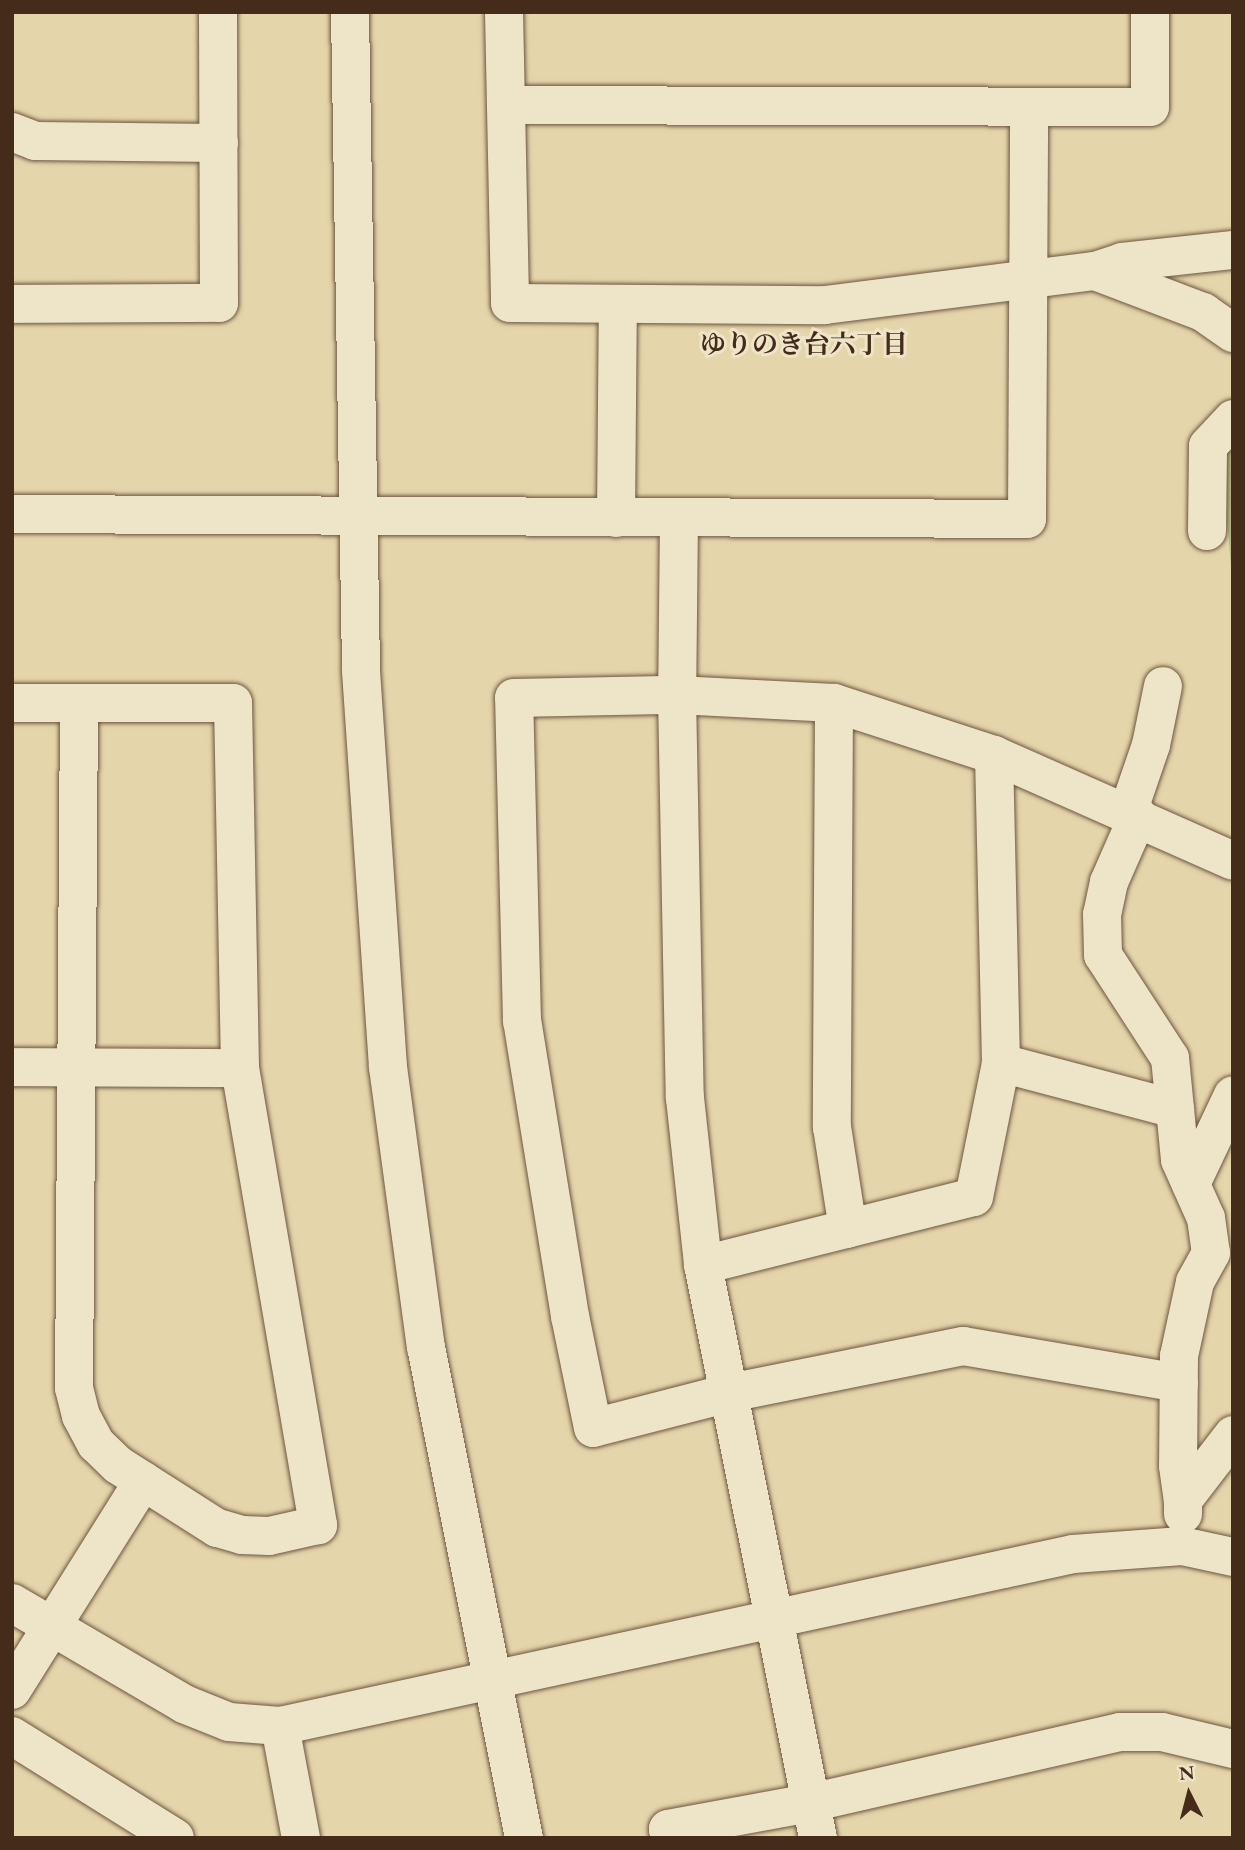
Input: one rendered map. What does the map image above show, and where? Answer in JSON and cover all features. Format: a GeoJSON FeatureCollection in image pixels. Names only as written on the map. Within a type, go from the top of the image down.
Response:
{"type":"FeatureCollection","features":[{"type":"Feature","properties":{"kind":"street"},"geometry":{"type":"LineString","coordinates":[[12,304],[219,303],[218,12]]}},
{"type":"Feature","properties":{"kind":"street"},"geometry":{"type":"LineString","coordinates":[[350,12],[356,515],[361,671],[388,1067],[426,1347],[524,1838]]}},
{"type":"Feature","properties":{"kind":"street"},"geometry":{"type":"LineString","coordinates":[[504,12],[510,303],[825,305],[1095,271],[1122,262],[1233,250]]}},
{"type":"Feature","properties":{"kind":"street"},"geometry":{"type":"LineString","coordinates":[[506,105],[1150,107],[1150,12]]}},
{"type":"Feature","properties":{"kind":"street"},"geometry":{"type":"LineString","coordinates":[[12,514],[1027,519],[1029,108]]}},
{"type":"Feature","properties":{"kind":"street"},"geometry":{"type":"LineString","coordinates":[[12,132],[35,141],[219,143]]}},
{"type":"Feature","properties":{"kind":"street"},"geometry":{"type":"LineString","coordinates":[[1095,271],[1203,312],[1233,333]]}},
{"type":"Feature","properties":{"kind":"street"},"geometry":{"type":"LineString","coordinates":[[617,518],[618,305]]}},
{"type":"Feature","properties":{"kind":"street"},"geometry":{"type":"LineString","coordinates":[[1207,531],[1208,446],[1233,419]]}},
{"type":"Feature","properties":{"kind":"street"},"geometry":{"type":"LineString","coordinates":[[679,518],[677,695],[685,1098],[703,1265],[814,1820]]}},
{"type":"Feature","properties":{"kind":"street"},"geometry":{"type":"LineString","coordinates":[[1163,686],[1133,814],[1109,882],[1102,914],[1103,955],[1170,1058],[1180,1160],[1206,1218],[1211,1253],[1195,1282],[1180,1356],[1178,1466],[1183,1500],[1182,1546]]}},
{"type":"Feature","properties":{"kind":"street"},"geometry":{"type":"LineString","coordinates":[[1179,1383],[963,1346],[729,1394],[593,1428],[570,1316],[522,1021],[514,698],[677,695],[834,703],[994,755],[1133,814],[1233,861]]}},
{"type":"Feature","properties":{"kind":"street"},"geometry":{"type":"LineString","coordinates":[[12,703],[233,703],[240,1068],[318,1525],[269,1536],[242,1535],[217,1528],[118,1465],[96,1444],[81,1416],[74,1388],[79,704]]}},
{"type":"Feature","properties":{"kind":"street"},"geometry":{"type":"LineString","coordinates":[[834,703],[832,1127],[848,1229]]}},
{"type":"Feature","properties":{"kind":"street"},"geometry":{"type":"LineString","coordinates":[[703,1265],[974,1197],[1001,1063],[994,755]]}},
{"type":"Feature","properties":{"kind":"street"},"geometry":{"type":"LineString","coordinates":[[1001,1063],[1175,1109]]}},
{"type":"Feature","properties":{"kind":"street"},"geometry":{"type":"LineString","coordinates":[[12,1067],[240,1068]]}},
{"type":"Feature","properties":{"kind":"street"},"geometry":{"type":"LineString","coordinates":[[1191,1184],[1233,1095]]}},
{"type":"Feature","properties":{"kind":"street"},"geometry":{"type":"LineString","coordinates":[[1183,1500],[1233,1435]]}},
{"type":"Feature","properties":{"kind":"street"},"geometry":{"type":"LineString","coordinates":[[12,1690],[143,1481]]}},
{"type":"Feature","properties":{"kind":"street"},"geometry":{"type":"LineString","coordinates":[[12,1603],[184,1704],[229,1722],[280,1726],[1073,1554],[1182,1546],[1233,1557]]}},
{"type":"Feature","properties":{"kind":"street"},"geometry":{"type":"LineString","coordinates":[[280,1726],[301,1838]]}},
{"type":"Feature","properties":{"kind":"street"},"geometry":{"type":"LineString","coordinates":[[670,1838],[668,1829],[814,1820],[1120,1732],[1162,1732],[1233,1749]]}},
{"type":"Feature","properties":{"kind":"street"},"geometry":{"type":"LineString","coordinates":[[12,1736],[175,1838]]}},
{"type":"Feature","properties":{"kind":"green space"},"geometry":{"type":"Polygon","coordinates":[[[1233,441],[1233,588],[1221,454],[1233,441]]]}},
{"type":"Feature","properties":{"kind":"district","name":"ゆりのき台六丁目"},"geometry":{"type":"Point","coordinates":[804,345]}}]}
